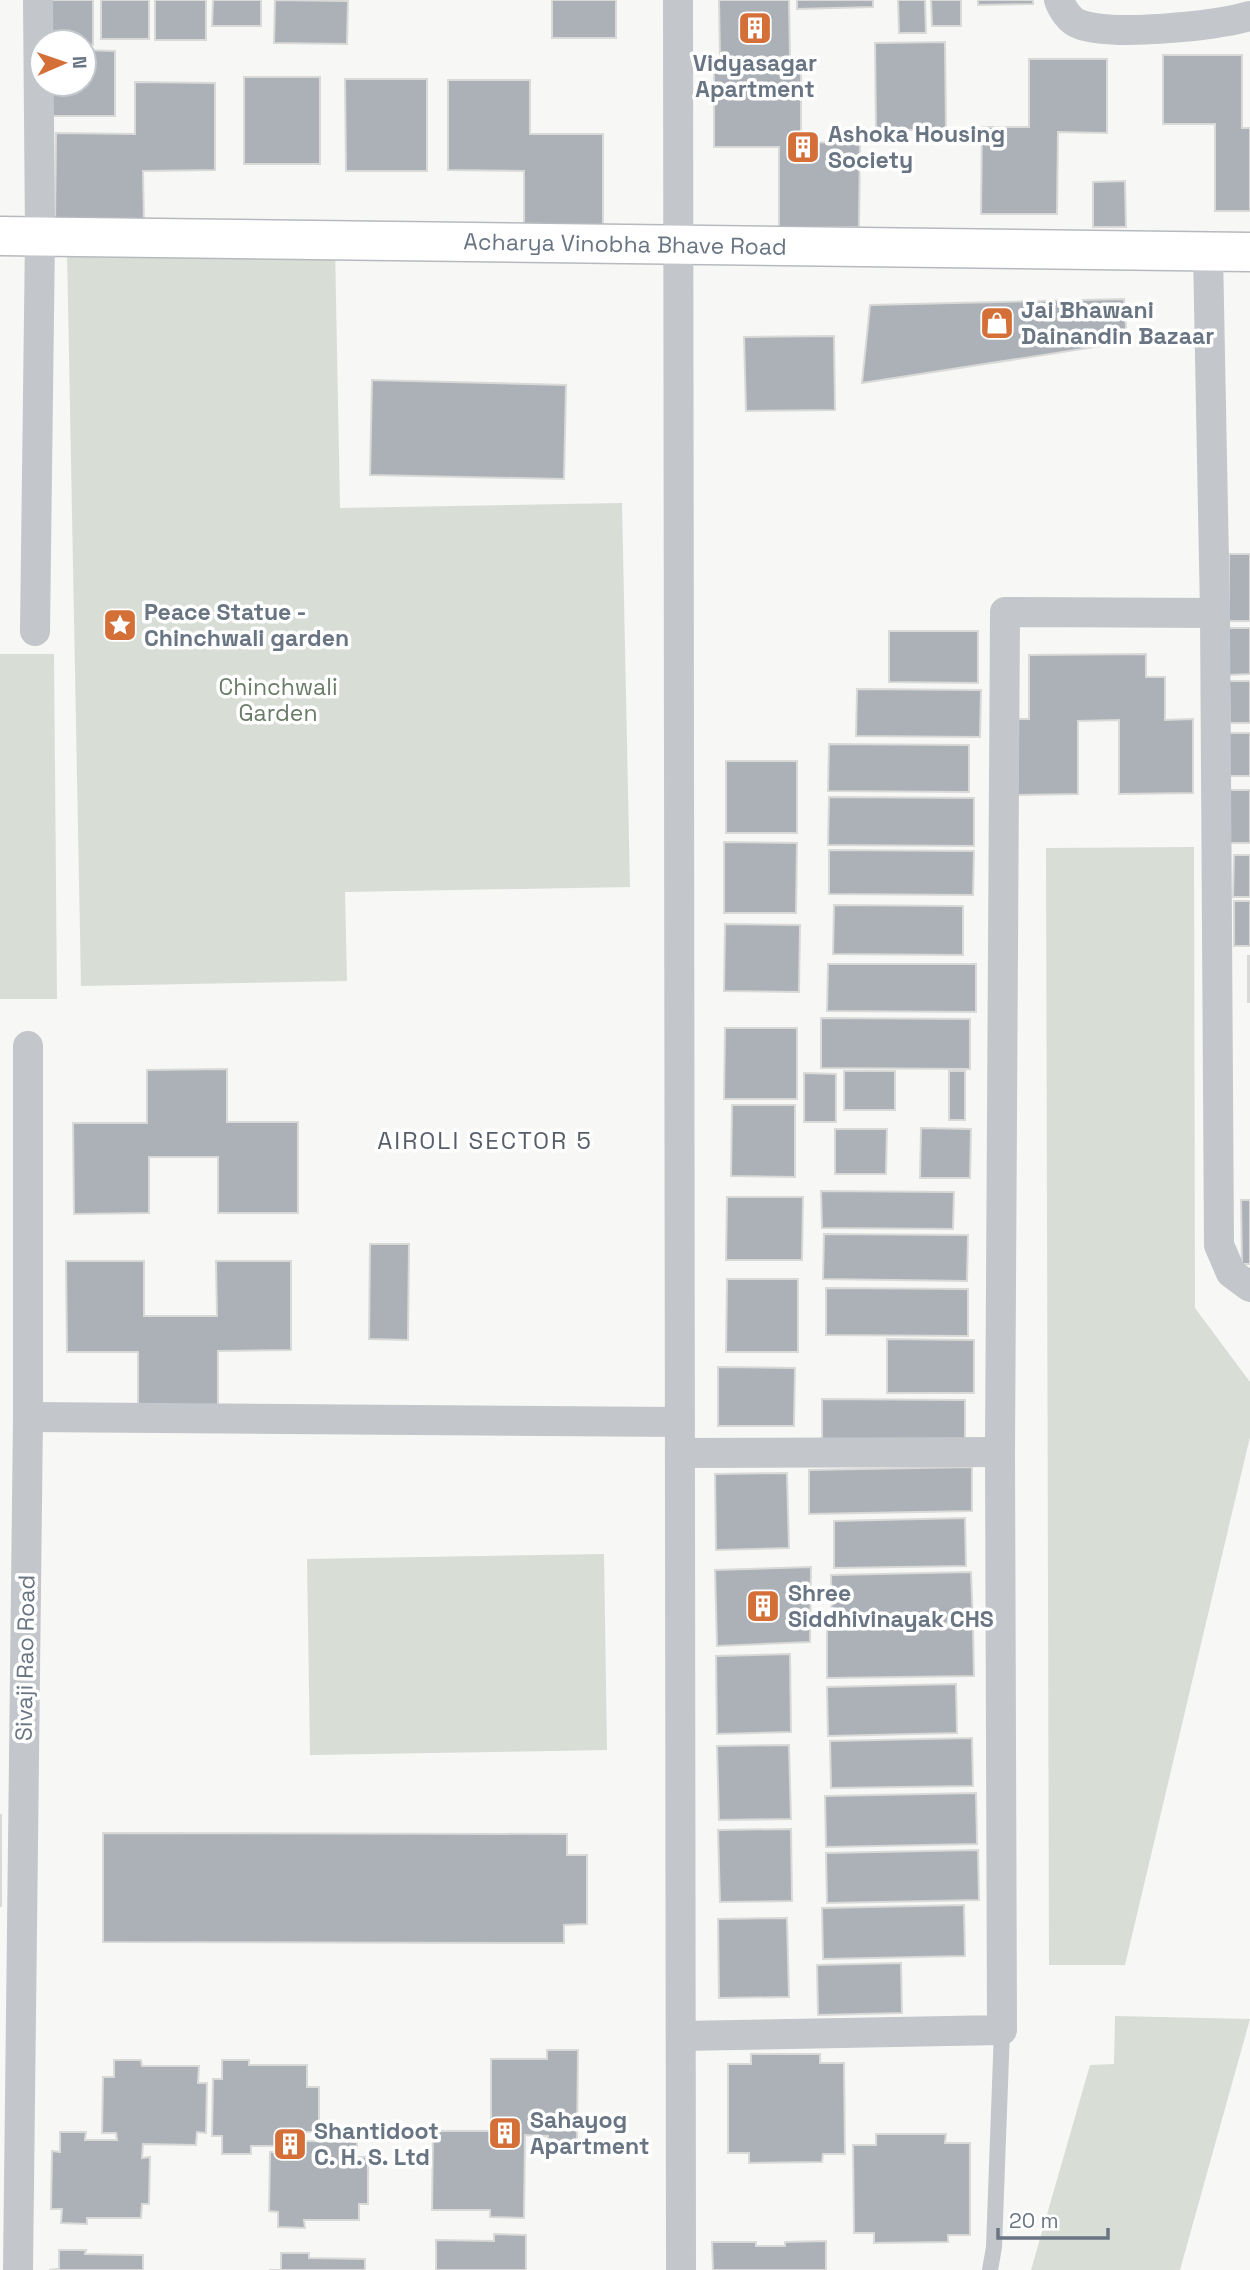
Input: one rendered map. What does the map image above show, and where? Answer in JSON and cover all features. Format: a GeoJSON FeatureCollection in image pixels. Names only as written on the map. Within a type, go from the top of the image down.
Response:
{"type":"FeatureCollection","features":[{"type":"Feature","properties":{"kind":"street"},"geometry":{"type":"LineString","coordinates":[[35,631],[40,236],[38,0]]}},
{"type":"Feature","properties":{"kind":"street"},"geometry":{"type":"LineString","coordinates":[[678,0],[681,2270]]}},
{"type":"Feature","properties":{"kind":"street"},"geometry":{"type":"LineString","coordinates":[[1059,0],[1062,9],[1077,24],[1120,31],[1226,23],[1250,16]]}},
{"type":"Feature","properties":{"kind":"street","name":"Acharya Vinobha Bhave Road"},"geometry":{"type":"LineString","coordinates":[[0,236],[1250,252]]}},
{"type":"Feature","properties":{"kind":"street"},"geometry":{"type":"LineString","coordinates":[[1208,252],[1215,613],[1219,1245],[1231,1273],[1250,1287]]}},
{"type":"Feature","properties":{"kind":"street"},"geometry":{"type":"LineString","coordinates":[[681,2036],[1002,2030],[1000,1452],[1005,612],[1215,613]]}},
{"type":"Feature","properties":{"kind":"street","name":"Sivaji Rao Road"},"geometry":{"type":"LineString","coordinates":[[18,2270],[28,1417],[28,1046]]}},
{"type":"Feature","properties":{"kind":"street"},"geometry":{"type":"LineString","coordinates":[[28,1417],[680,1422]]}},
{"type":"Feature","properties":{"kind":"street"},"geometry":{"type":"LineString","coordinates":[[680,1453],[1000,1452]]}},
{"type":"Feature","properties":{"kind":"lane"},"geometry":{"type":"LineString","coordinates":[[990,2270],[994,2247],[1002,2030]]}},
{"type":"Feature","properties":{"kind":"green space","name":"Chinchwali Garden"},"geometry":{"type":"Polygon","coordinates":[[[335,245],[340,508],[622,503],[630,887],[345,892],[347,981],[81,986],[67,251],[335,245]]]}},
{"type":"Feature","properties":{"kind":"green space"},"geometry":{"type":"Polygon","coordinates":[[[0,654],[54,654],[57,999],[0,999],[0,654]]]}},
{"type":"Feature","properties":{"kind":"green space"},"geometry":{"type":"Polygon","coordinates":[[[1194,847],[1195,1308],[1250,1382],[1250,1437],[1125,1965],[1049,1965],[1046,848],[1194,847]]]}},
{"type":"Feature","properties":{"kind":"green space"},"geometry":{"type":"Polygon","coordinates":[[[604,1554],[607,1750],[310,1755],[307,1559],[604,1554]]]}},
{"type":"Feature","properties":{"kind":"green space"},"geometry":{"type":"Polygon","coordinates":[[[1115,2016],[1250,2019],[1180,2270],[1031,2270],[1090,2065],[1114,2064],[1115,2016]]]}},
{"type":"Feature","properties":{"kind":"building"},"geometry":{"type":"Polygon","coordinates":[[[44,0],[93,0],[93,28],[44,28],[44,0]]]}},
{"type":"Feature","properties":{"kind":"building"},"geometry":{"type":"Polygon","coordinates":[[[101,0],[149,0],[149,39],[101,39],[101,0]]]}},
{"type":"Feature","properties":{"kind":"building"},"geometry":{"type":"Polygon","coordinates":[[[155,0],[206,0],[206,40],[155,40],[155,0]]]}},
{"type":"Feature","properties":{"kind":"building"},"geometry":{"type":"Polygon","coordinates":[[[213,0],[261,0],[261,26],[212,26],[213,0]]]}},
{"type":"Feature","properties":{"kind":"building"},"geometry":{"type":"Polygon","coordinates":[[[275,0],[348,1],[347,44],[274,43],[275,0]]]}},
{"type":"Feature","properties":{"kind":"building"},"geometry":{"type":"Polygon","coordinates":[[[552,0],[616,0],[616,38],[552,38],[552,0]]]}},
{"type":"Feature","properties":{"kind":"building","name":"Vidyasagar Apartment"},"geometry":{"type":"Polygon","coordinates":[[[719,0],[789,0],[790,57],[720,59],[719,0]]]}},
{"type":"Feature","properties":{"kind":"building","name":"Vidyasagar Apartment"},"geometry":{"type":"Polygon","coordinates":[[[797,0],[873,0],[873,7],[797,9],[797,0]]]}},
{"type":"Feature","properties":{"kind":"building"},"geometry":{"type":"Polygon","coordinates":[[[898,0],[925,0],[926,33],[899,33],[898,0]]]}},
{"type":"Feature","properties":{"kind":"building"},"geometry":{"type":"Polygon","coordinates":[[[931,0],[961,0],[961,26],[932,26],[931,0]]]}},
{"type":"Feature","properties":{"kind":"building"},"geometry":{"type":"Polygon","coordinates":[[[978,0],[1033,0],[1033,4],[978,5],[978,0]]]}},
{"type":"Feature","properties":{"kind":"building","name":"Ashoka Housing Society"},"geometry":{"type":"Polygon","coordinates":[[[945,42],[946,130],[876,130],[875,43],[945,42]]]}},
{"type":"Feature","properties":{"kind":"building"},"geometry":{"type":"Polygon","coordinates":[[[98,50],[115,51],[115,116],[45,116],[45,98],[98,98],[98,50]]]}},
{"type":"Feature","properties":{"kind":"building"},"geometry":{"type":"Polygon","coordinates":[[[1163,55],[1242,55],[1242,128],[1250,128],[1250,211],[1215,211],[1215,124],[1163,124],[1163,55]]]}},
{"type":"Feature","properties":{"kind":"building","name":"Ashoka Housing Society"},"geometry":{"type":"Polygon","coordinates":[[[1029,59],[1107,59],[1107,133],[1058,132],[1057,214],[981,214],[982,127],[1029,127],[1029,59]]]}},
{"type":"Feature","properties":{"kind":"building","name":"Ashoka Housing Society"},"geometry":{"type":"Polygon","coordinates":[[[714,66],[801,66],[801,142],[860,143],[859,227],[779,227],[779,147],[714,147],[714,66]]]}},
{"type":"Feature","properties":{"kind":"building"},"geometry":{"type":"Polygon","coordinates":[[[244,77],[320,77],[320,164],[244,164],[244,77]]]}},
{"type":"Feature","properties":{"kind":"building"},"geometry":{"type":"Polygon","coordinates":[[[345,79],[427,79],[427,171],[346,171],[345,79]]]}},
{"type":"Feature","properties":{"kind":"building"},"geometry":{"type":"Polygon","coordinates":[[[448,80],[530,80],[530,134],[603,134],[603,226],[524,225],[524,171],[448,170],[448,80]]]}},
{"type":"Feature","properties":{"kind":"building"},"geometry":{"type":"Polygon","coordinates":[[[135,82],[215,83],[215,170],[143,171],[144,226],[55,226],[56,133],[135,134],[135,82]]]}},
{"type":"Feature","properties":{"kind":"building"},"geometry":{"type":"Polygon","coordinates":[[[1125,181],[1126,227],[1093,227],[1093,182],[1125,181]]]}},
{"type":"Feature","properties":{"kind":"building","name":"Jai Bhawani Dainandin Bazaar"},"geometry":{"type":"Polygon","coordinates":[[[1124,299],[1127,342],[862,383],[870,305],[1124,299]]]}},
{"type":"Feature","properties":{"kind":"building"},"geometry":{"type":"Polygon","coordinates":[[[834,336],[835,410],[746,411],[744,337],[834,336]]]}},
{"type":"Feature","properties":{"kind":"building"},"geometry":{"type":"Polygon","coordinates":[[[372,380],[566,385],[564,479],[370,475],[372,380]]]}},
{"type":"Feature","properties":{"kind":"building"},"geometry":{"type":"Polygon","coordinates":[[[1229,554],[1250,554],[1250,621],[1229,621],[1229,554]]]}},
{"type":"Feature","properties":{"kind":"building"},"geometry":{"type":"Polygon","coordinates":[[[1229,628],[1250,628],[1250,674],[1229,675],[1229,628]]]}},
{"type":"Feature","properties":{"kind":"building"},"geometry":{"type":"Polygon","coordinates":[[[889,631],[978,631],[978,683],[889,682],[889,631]]]}},
{"type":"Feature","properties":{"kind":"building"},"geometry":{"type":"Polygon","coordinates":[[[1146,654],[1146,677],[1165,677],[1165,720],[1193,719],[1193,793],[1119,794],[1119,720],[1078,721],[1078,794],[1008,795],[1008,719],[1029,719],[1029,655],[1146,654]]]}},
{"type":"Feature","properties":{"kind":"building"},"geometry":{"type":"Polygon","coordinates":[[[1229,681],[1250,681],[1250,723],[1230,723],[1229,681]]]}},
{"type":"Feature","properties":{"kind":"building"},"geometry":{"type":"Polygon","coordinates":[[[857,689],[981,690],[980,737],[856,736],[857,689]]]}},
{"type":"Feature","properties":{"kind":"building"},"geometry":{"type":"Polygon","coordinates":[[[1229,733],[1250,733],[1250,776],[1229,776],[1229,733]]]}},
{"type":"Feature","properties":{"kind":"building"},"geometry":{"type":"Polygon","coordinates":[[[829,744],[969,745],[969,792],[828,791],[829,744]]]}},
{"type":"Feature","properties":{"kind":"building"},"geometry":{"type":"Polygon","coordinates":[[[726,761],[797,761],[797,833],[726,833],[726,761]]]}},
{"type":"Feature","properties":{"kind":"building"},"geometry":{"type":"Polygon","coordinates":[[[1228,790],[1250,790],[1250,843],[1229,843],[1228,790]]]}},
{"type":"Feature","properties":{"kind":"building"},"geometry":{"type":"Polygon","coordinates":[[[829,797],[974,798],[974,846],[828,845],[829,797]]]}},
{"type":"Feature","properties":{"kind":"building"},"geometry":{"type":"Polygon","coordinates":[[[724,842],[797,843],[796,913],[724,913],[724,842]]]}},
{"type":"Feature","properties":{"kind":"building"},"geometry":{"type":"Polygon","coordinates":[[[829,850],[974,851],[973,895],[829,894],[829,850]]]}},
{"type":"Feature","properties":{"kind":"building"},"geometry":{"type":"Polygon","coordinates":[[[1234,855],[1250,855],[1250,897],[1233,897],[1234,855]]]}},
{"type":"Feature","properties":{"kind":"building"},"geometry":{"type":"Polygon","coordinates":[[[1234,901],[1250,901],[1250,946],[1234,946],[1234,901]]]}},
{"type":"Feature","properties":{"kind":"building"},"geometry":{"type":"Polygon","coordinates":[[[834,905],[963,906],[963,955],[833,954],[834,905]]]}},
{"type":"Feature","properties":{"kind":"building"},"geometry":{"type":"Polygon","coordinates":[[[725,924],[800,925],[799,992],[724,991],[725,924]]]}},
{"type":"Feature","properties":{"kind":"building"},"geometry":{"type":"Polygon","coordinates":[[[1250,956],[1250,1002],[1248,1002],[1250,956]]]}},
{"type":"Feature","properties":{"kind":"building"},"geometry":{"type":"Polygon","coordinates":[[[828,964],[976,964],[976,1012],[827,1011],[828,964]]]}},
{"type":"Feature","properties":{"kind":"building"},"geometry":{"type":"Polygon","coordinates":[[[821,1018],[970,1019],[970,1069],[821,1068],[821,1018]]]}},
{"type":"Feature","properties":{"kind":"building"},"geometry":{"type":"Polygon","coordinates":[[[725,1028],[797,1028],[797,1099],[724,1099],[725,1028]]]}},
{"type":"Feature","properties":{"kind":"building"},"geometry":{"type":"Polygon","coordinates":[[[227,1069],[227,1122],[298,1122],[298,1213],[218,1213],[218,1157],[149,1157],[149,1213],[74,1214],[73,1123],[147,1123],[147,1070],[227,1069]]]}},
{"type":"Feature","properties":{"kind":"building"},"geometry":{"type":"Polygon","coordinates":[[[844,1071],[895,1071],[895,1110],[844,1110],[844,1071]]]}},
{"type":"Feature","properties":{"kind":"building"},"geometry":{"type":"Polygon","coordinates":[[[949,1071],[965,1071],[965,1120],[949,1120],[949,1071]]]}},
{"type":"Feature","properties":{"kind":"building"},"geometry":{"type":"Polygon","coordinates":[[[804,1073],[836,1074],[836,1122],[804,1122],[804,1073]]]}},
{"type":"Feature","properties":{"kind":"building"},"geometry":{"type":"Polygon","coordinates":[[[732,1105],[795,1105],[795,1177],[731,1176],[732,1105]]]}},
{"type":"Feature","properties":{"kind":"building"},"geometry":{"type":"Polygon","coordinates":[[[921,1128],[971,1129],[970,1178],[920,1178],[921,1128]]]}},
{"type":"Feature","properties":{"kind":"building"},"geometry":{"type":"Polygon","coordinates":[[[835,1129],[887,1129],[886,1174],[835,1174],[835,1129]]]}},
{"type":"Feature","properties":{"kind":"building"},"geometry":{"type":"Polygon","coordinates":[[[821,1191],[954,1192],[953,1229],[822,1228],[821,1191]]]}},
{"type":"Feature","properties":{"kind":"building"},"geometry":{"type":"Polygon","coordinates":[[[727,1197],[803,1197],[802,1260],[726,1260],[727,1197]]]}},
{"type":"Feature","properties":{"kind":"building"},"geometry":{"type":"Polygon","coordinates":[[[1241,1200],[1250,1200],[1250,1264],[1242,1264],[1241,1200]]]}},
{"type":"Feature","properties":{"kind":"building"},"geometry":{"type":"Polygon","coordinates":[[[824,1234],[968,1235],[967,1281],[823,1279],[824,1234]]]}},
{"type":"Feature","properties":{"kind":"building"},"geometry":{"type":"Polygon","coordinates":[[[370,1244],[409,1244],[408,1340],[369,1339],[370,1244]]]}},
{"type":"Feature","properties":{"kind":"building"},"geometry":{"type":"Polygon","coordinates":[[[66,1261],[144,1261],[144,1316],[217,1316],[216,1261],[291,1261],[291,1350],[218,1351],[218,1405],[138,1405],[138,1352],[67,1352],[66,1261]]]}},
{"type":"Feature","properties":{"kind":"building"},"geometry":{"type":"Polygon","coordinates":[[[727,1279],[798,1279],[798,1352],[726,1352],[727,1279]]]}},
{"type":"Feature","properties":{"kind":"building"},"geometry":{"type":"Polygon","coordinates":[[[826,1288],[968,1289],[968,1336],[826,1335],[826,1288]]]}},
{"type":"Feature","properties":{"kind":"building"},"geometry":{"type":"Polygon","coordinates":[[[887,1339],[974,1340],[974,1393],[887,1393],[887,1339]]]}},
{"type":"Feature","properties":{"kind":"building"},"geometry":{"type":"Polygon","coordinates":[[[718,1367],[795,1368],[794,1426],[718,1426],[718,1367]]]}},
{"type":"Feature","properties":{"kind":"building"},"geometry":{"type":"Polygon","coordinates":[[[822,1399],[965,1400],[965,1443],[822,1442],[822,1399]]]}},
{"type":"Feature","properties":{"kind":"building"},"geometry":{"type":"Polygon","coordinates":[[[972,1467],[972,1511],[809,1514],[809,1470],[972,1467]]]}},
{"type":"Feature","properties":{"kind":"building","name":"Shree Siddhivinayak CHS"},"geometry":{"type":"Polygon","coordinates":[[[787,1473],[789,1548],[716,1550],[715,1474],[787,1473]]]}},
{"type":"Feature","properties":{"kind":"building"},"geometry":{"type":"Polygon","coordinates":[[[965,1518],[966,1566],[834,1568],[834,1521],[965,1518]]]}},
{"type":"Feature","properties":{"kind":"building","name":"Shree Siddhivinayak CHS"},"geometry":{"type":"Polygon","coordinates":[[[811,1567],[810,1642],[717,1646],[715,1570],[811,1567]]]}},
{"type":"Feature","properties":{"kind":"building"},"geometry":{"type":"Polygon","coordinates":[[[971,1572],[973,1623],[832,1625],[831,1575],[971,1572]]]}},
{"type":"Feature","properties":{"kind":"building"},"geometry":{"type":"Polygon","coordinates":[[[973,1627],[974,1676],[827,1678],[827,1630],[973,1627]]]}},
{"type":"Feature","properties":{"kind":"building"},"geometry":{"type":"Polygon","coordinates":[[[790,1654],[791,1732],[717,1734],[716,1656],[790,1654]]]}},
{"type":"Feature","properties":{"kind":"building"},"geometry":{"type":"Polygon","coordinates":[[[956,1684],[957,1733],[828,1736],[827,1687],[956,1684]]]}},
{"type":"Feature","properties":{"kind":"building"},"geometry":{"type":"Polygon","coordinates":[[[972,1738],[973,1786],[831,1788],[830,1741],[972,1738]]]}},
{"type":"Feature","properties":{"kind":"building"},"geometry":{"type":"Polygon","coordinates":[[[789,1745],[791,1819],[719,1820],[717,1746],[789,1745]]]}},
{"type":"Feature","properties":{"kind":"building"},"geometry":{"type":"Polygon","coordinates":[[[976,1793],[977,1844],[826,1847],[825,1796],[976,1793]]]}},
{"type":"Feature","properties":{"kind":"building"},"geometry":{"type":"Polygon","coordinates":[[[1,1815],[1,1906],[0,1906],[1,1815]]]}},
{"type":"Feature","properties":{"kind":"building"},"geometry":{"type":"Polygon","coordinates":[[[791,1829],[792,1901],[720,1902],[718,1830],[791,1829]]]}},
{"type":"Feature","properties":{"kind":"building"},"geometry":{"type":"Polygon","coordinates":[[[103,1833],[567,1834],[567,1855],[587,1855],[587,1924],[564,1925],[564,1943],[103,1942],[103,1833]]]}},
{"type":"Feature","properties":{"kind":"building"},"geometry":{"type":"Polygon","coordinates":[[[978,1850],[979,1900],[827,1903],[826,1853],[978,1850]]]}},
{"type":"Feature","properties":{"kind":"building"},"geometry":{"type":"Polygon","coordinates":[[[964,1905],[965,1956],[823,1959],[822,1908],[964,1905]]]}},
{"type":"Feature","properties":{"kind":"building"},"geometry":{"type":"Polygon","coordinates":[[[787,1918],[789,1997],[719,1998],[718,1919],[787,1918]]]}},
{"type":"Feature","properties":{"kind":"building"},"geometry":{"type":"Polygon","coordinates":[[[901,1963],[902,2013],[818,2015],[817,1965],[901,1963]]]}},
{"type":"Feature","properties":{"kind":"building","name":"Sahayog Apartment"},"geometry":{"type":"Polygon","coordinates":[[[547,2050],[578,2050],[577,2145],[547,2145],[548,2136],[525,2135],[524,2218],[490,2217],[490,2210],[432,2210],[433,2131],[491,2131],[491,2059],[547,2059],[547,2050]]]}},
{"type":"Feature","properties":{"kind":"building"},"geometry":{"type":"Polygon","coordinates":[[[751,2054],[820,2054],[820,2063],[844,2063],[845,2154],[823,2154],[822,2162],[749,2163],[749,2153],[728,2153],[728,2064],[751,2064],[751,2054]]]}},
{"type":"Feature","properties":{"kind":"building"},"geometry":{"type":"Polygon","coordinates":[[[114,2060],[141,2060],[142,2066],[199,2066],[198,2083],[207,2083],[206,2133],[197,2132],[196,2145],[143,2144],[142,2158],[150,2157],[149,2204],[142,2204],[141,2218],[87,2218],[87,2224],[61,2223],[62,2209],[51,2209],[52,2151],[60,2152],[60,2132],[86,2132],[85,2140],[117,2140],[116,2133],[102,2133],[103,2077],[114,2077],[114,2060]]]}},
{"type":"Feature","properties":{"kind":"building","name":"Shantidoot C. H. S. Ltd"},"geometry":{"type":"Polygon","coordinates":[[[222,2060],[249,2060],[249,2065],[307,2065],[307,2087],[319,2087],[319,2132],[304,2132],[304,2141],[357,2142],[357,2157],[368,2157],[368,2204],[359,2204],[359,2220],[304,2220],[305,2228],[278,2227],[278,2212],[269,2211],[270,2152],[279,2152],[279,2146],[251,2146],[251,2154],[222,2154],[222,2136],[212,2136],[213,2079],[222,2079],[222,2060]]]}},
{"type":"Feature","properties":{"kind":"building"},"geometry":{"type":"Polygon","coordinates":[[[876,2134],[946,2134],[945,2143],[970,2143],[970,2235],[948,2235],[948,2242],[874,2243],[874,2233],[854,2233],[853,2145],[876,2145],[876,2134]]]}},
{"type":"Feature","properties":{"kind":"building"},"geometry":{"type":"Polygon","coordinates":[[[494,2234],[526,2235],[526,2270],[436,2270],[436,2240],[494,2241],[494,2234]]]}},
{"type":"Feature","properties":{"kind":"building"},"geometry":{"type":"Polygon","coordinates":[[[826,2241],[826,2270],[713,2270],[712,2242],[756,2242],[756,2246],[785,2246],[785,2242],[826,2241]]]}},
{"type":"Feature","properties":{"kind":"building"},"geometry":{"type":"Polygon","coordinates":[[[59,2250],[86,2250],[85,2254],[143,2255],[143,2270],[49,2270],[59,2269],[59,2250]]]}},
{"type":"Feature","properties":{"kind":"building"},"geometry":{"type":"Polygon","coordinates":[[[281,2253],[309,2253],[309,2258],[365,2259],[365,2270],[281,2270],[281,2253]]]}},
{"type":"Feature","properties":{"kind":"place","name":"Vidyasagar Apartment"},"geometry":{"type":"Point","coordinates":[755,28]}},
{"type":"Feature","properties":{"kind":"place","name":"Ashoka Housing Society"},"geometry":{"type":"Point","coordinates":[803,147]}},
{"type":"Feature","properties":{"kind":"place","name":"Jai Bhawani Dainandin Bazaar"},"geometry":{"type":"Point","coordinates":[997,323]}},
{"type":"Feature","properties":{"kind":"place","name":"Peace Statue - Chinchwali garden"},"geometry":{"type":"Point","coordinates":[120,625]}},
{"type":"Feature","properties":{"kind":"place","name":"Shree Siddhivinayak CHS"},"geometry":{"type":"Point","coordinates":[763,1606]}},
{"type":"Feature","properties":{"kind":"place","name":"Sahayog Apartment"},"geometry":{"type":"Point","coordinates":[505,2133]}},
{"type":"Feature","properties":{"kind":"place","name":"Shantidoot C. H. S. Ltd"},"geometry":{"type":"Point","coordinates":[290,2144]}},
{"type":"Feature","properties":{"kind":"district","name":"AIROLI SECTOR 5"},"geometry":{"type":"Point","coordinates":[485,1141]}}]}
